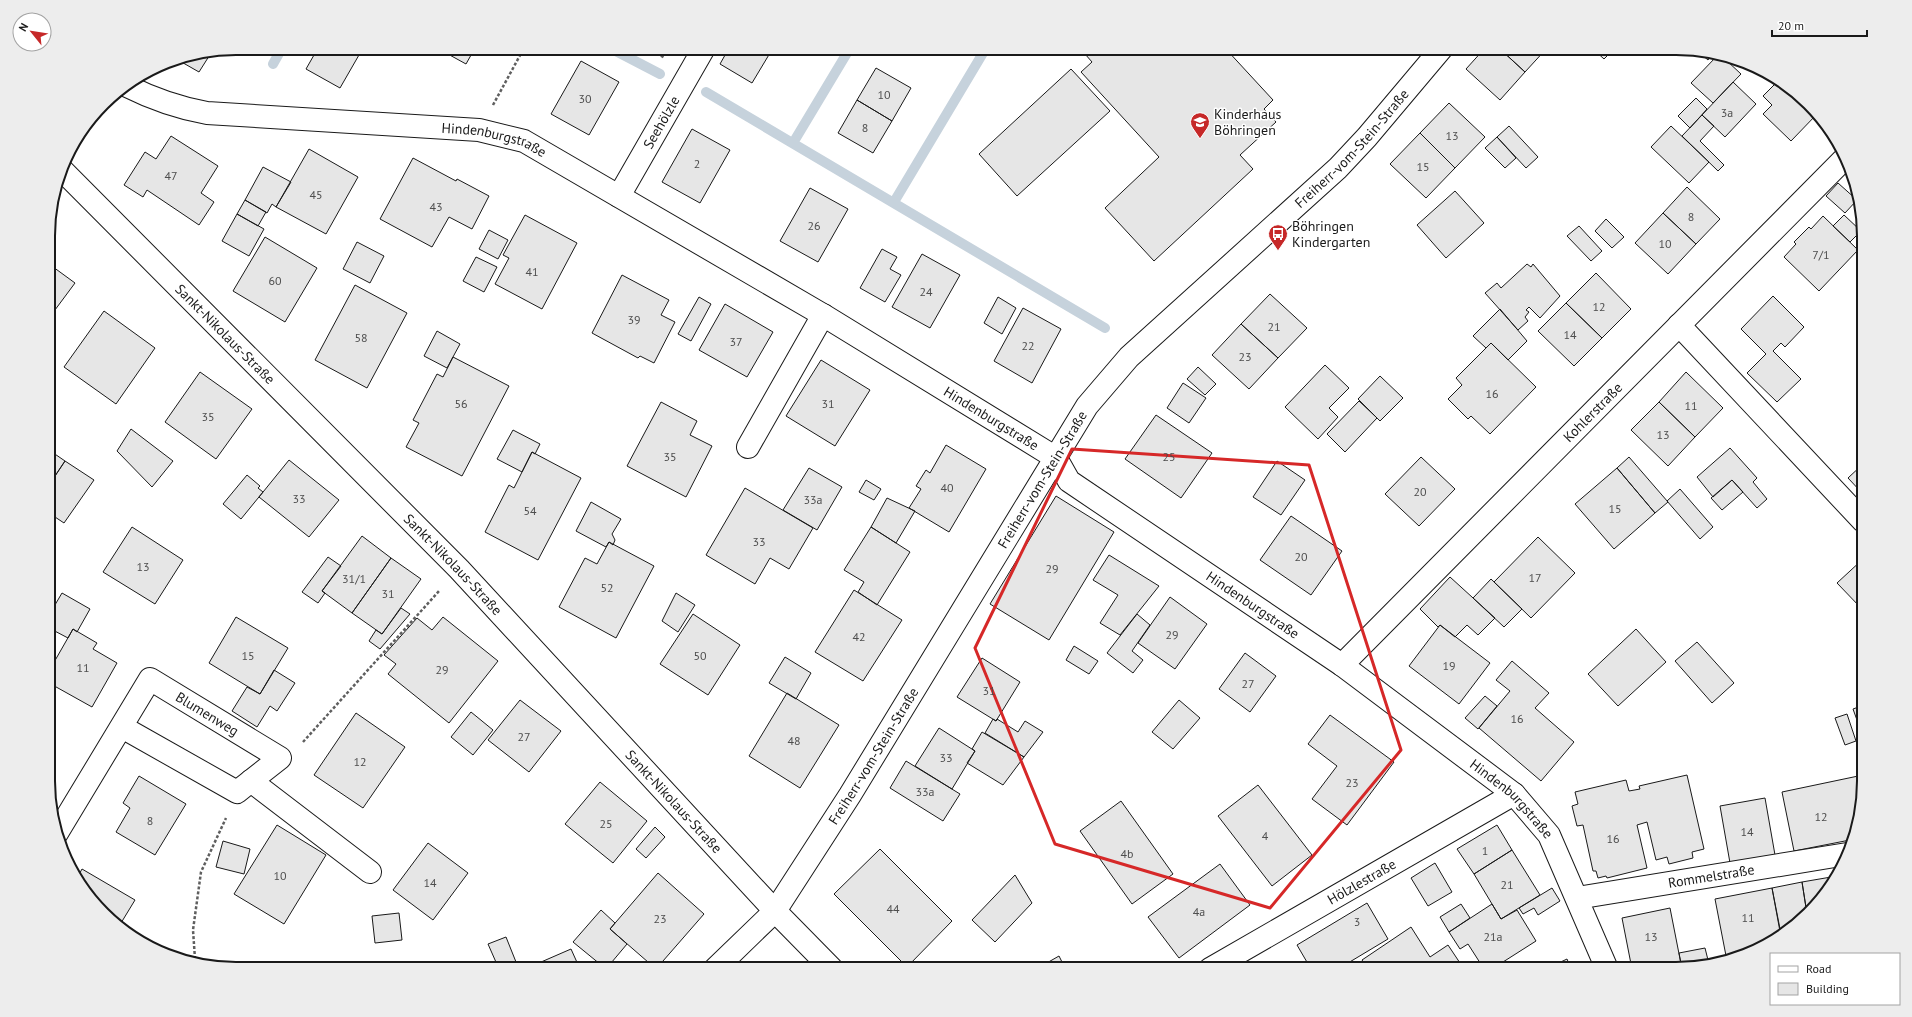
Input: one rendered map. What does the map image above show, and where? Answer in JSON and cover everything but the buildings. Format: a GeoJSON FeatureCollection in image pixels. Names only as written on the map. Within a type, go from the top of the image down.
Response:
{"type":"FeatureCollection","features":[{"type":"Feature","properties":{"kind":"street","name":"Seehölzle"},"geometry":{"type":"LineString","coordinates":[[619,196],[700,55]]}},
{"type":"Feature","properties":{"kind":"street","name":"Freiherr-vom-Stein-Straße"},"geometry":{"type":"LineString","coordinates":[[722,962],[775,911],[850,795],[1087,406],[1129,357],[1338,168],[1367,137],[1436,55]]}},
{"type":"Feature","properties":{"kind":"street","name":"Hindenburgstraße"},"geometry":{"type":"LineString","coordinates":[[132,88],[182,108],[207,113],[479,130],[524,141],[823,315],[1056,458],[1069,481],[1342,665],[1514,794],[1549,835],[1604,962]]}},
{"type":"Feature","properties":{"kind":"street","name":"Kohlerstraße"},"geometry":{"type":"LineString","coordinates":[[1342,665],[1841,162]]}},
{"type":"Feature","properties":{"kind":"street","name":"Sankt-Nikolaus-Straße"},"geometry":{"type":"LineString","coordinates":[[66,174],[459,569],[775,911],[825,962]]}},
{"type":"Feature","properties":{"kind":"street"},"geometry":{"type":"LineString","coordinates":[[748,447],[823,315]]}},
{"type":"Feature","properties":{"kind":"street"},"geometry":{"type":"LineString","coordinates":[[1679,325],[1857,516]]}},
{"type":"Feature","properties":{"kind":"street","name":"Blumenweg"},"geometry":{"type":"LineString","coordinates":[[61,827],[150,679],[280,758]]}},
{"type":"Feature","properties":{"kind":"street"},"geometry":{"type":"LineString","coordinates":[[122,727],[244,787],[370,872]]}},
{"type":"Feature","properties":{"kind":"street"},"geometry":{"type":"LineString","coordinates":[[244,787],[280,758]]}},
{"type":"Feature","properties":{"kind":"street","name":"Hölzlestraße"},"geometry":{"type":"LineString","coordinates":[[1222,962],[1514,794]]}},
{"type":"Feature","properties":{"kind":"street","name":"Rommelstraße"},"geometry":{"type":"LineString","coordinates":[[1576,898],[1841,855]]}},
{"type":"Feature","properties":{"kind":"path"},"geometry":{"type":"LineString","coordinates":[[479,130],[520,55]]}},
{"type":"Feature","properties":{"kind":"path"},"geometry":{"type":"LineString","coordinates":[[280,758],[288,759],[459,569]]}},
{"type":"Feature","properties":{"kind":"path"},"geometry":{"type":"LineString","coordinates":[[195,957],[193,930],[201,872],[244,787]]}},
{"type":"Feature","properties":{"kind":"highlighted area"},"geometry":{"type":"Polygon","coordinates":[[[1072,449],[1309,465],[1401,750],[1270,908],[1055,844],[975,648],[1072,449]]]}},
{"type":"Feature","properties":{"kind":"waterway"},"geometry":{"type":"LineString","coordinates":[[273,64],[278,55]]}},
{"type":"Feature","properties":{"kind":"waterway"},"geometry":{"type":"LineString","coordinates":[[623,55],[660,74]]}},
{"type":"Feature","properties":{"kind":"waterway"},"geometry":{"type":"LineString","coordinates":[[793,143],[846,55]]}},
{"type":"Feature","properties":{"kind":"waterway"},"geometry":{"type":"LineString","coordinates":[[894,202],[982,55]]}},
{"type":"Feature","properties":{"kind":"waterway"},"geometry":{"type":"LineString","coordinates":[[706,92],[1105,328]]}},
{"type":"Feature","properties":{"kind":"place","name":"Kinderhaus Böhringen"},"geometry":{"type":"Point","coordinates":[1200,139]}},
{"type":"Feature","properties":{"kind":"place","name":"Böhringen Kindergarten"},"geometry":{"type":"Point","coordinates":[1278,251]}}]}
